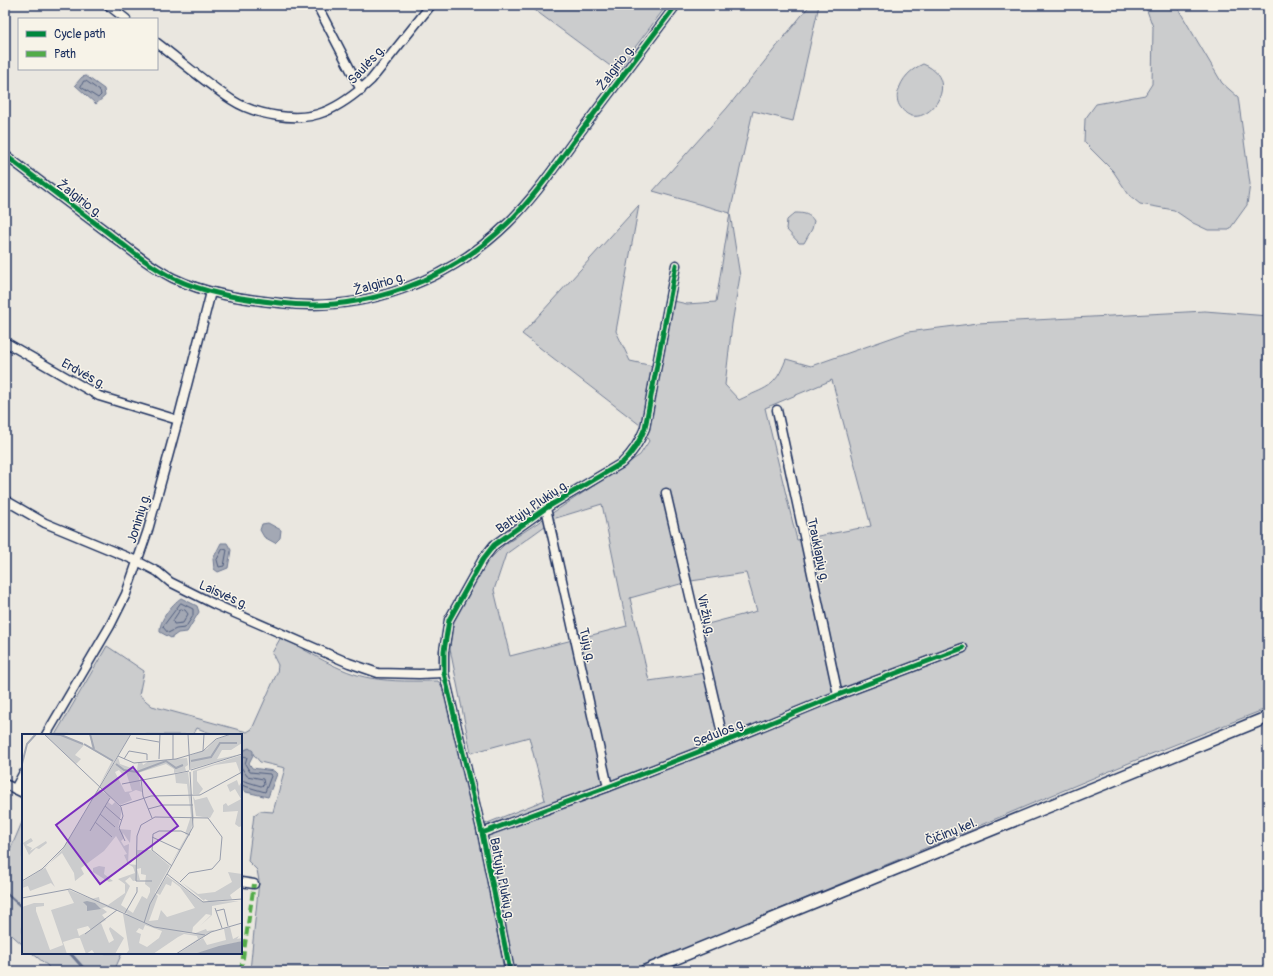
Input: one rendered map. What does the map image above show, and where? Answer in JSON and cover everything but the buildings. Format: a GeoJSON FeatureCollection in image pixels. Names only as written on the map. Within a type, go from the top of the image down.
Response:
{"type":"FeatureCollection","features":[{"type":"Feature","properties":{"kind":"main road","name":"Čičinų kel."},"geometry":{"type":"LineString","coordinates":[[646,971],[1268,717]]}},
{"type":"Feature","properties":{"kind":"street"},"geometry":{"type":"LineString","coordinates":[[108,5],[125,18]]}},
{"type":"Feature","properties":{"kind":"street"},"geometry":{"type":"LineString","coordinates":[[317,5],[361,90]]}},
{"type":"Feature","properties":{"kind":"street","name":"Saulės g."},"geometry":{"type":"LineString","coordinates":[[158,44],[233,101],[254,110],[278,116],[302,116],[322,113],[342,104],[361,90],[371,80],[430,5]]}},
{"type":"Feature","properties":{"kind":"street","name":"Žalgirio g."},"geometry":{"type":"LineString","coordinates":[[5,155],[144,260],[171,277],[211,292],[257,301],[301,306],[340,304],[374,299],[410,287],[465,258],[508,223],[543,181],[676,5]]}},
{"type":"Feature","properties":{"kind":"street","name":"Baltųjų Plukių g."},"geometry":{"type":"LineString","coordinates":[[510,971],[482,833],[444,673],[444,651],[449,620],[483,559],[494,545],[546,508],[622,463],[638,444],[645,428],[676,265]]}},
{"type":"Feature","properties":{"kind":"street","name":"Joninių g."},"geometry":{"type":"LineString","coordinates":[[47,734],[110,626],[126,594],[178,420],[211,292]]}},
{"type":"Feature","properties":{"kind":"street","name":"Erdvės g."},"geometry":{"type":"LineString","coordinates":[[5,342],[99,396],[178,420]]}},
{"type":"Feature","properties":{"kind":"street","name":"Trauklapių g."},"geometry":{"type":"LineString","coordinates":[[777,410],[838,695]]}},
{"type":"Feature","properties":{"kind":"street","name":"Viržių g."},"geometry":{"type":"LineString","coordinates":[[666,493],[724,742]]}},
{"type":"Feature","properties":{"kind":"street","name":"Laisvės g."},"geometry":{"type":"LineString","coordinates":[[5,500],[45,523],[137,561],[158,572],[170,582],[196,596],[349,663],[378,672],[419,674],[444,673]]}},
{"type":"Feature","properties":{"kind":"street","name":"Tujų g."},"geometry":{"type":"LineString","coordinates":[[546,508],[608,787]]}},
{"type":"Feature","properties":{"kind":"street","name":"Sedulos g."},"geometry":{"type":"LineString","coordinates":[[482,833],[608,787],[724,742],[838,695],[963,648]]}},
{"type":"Feature","properties":{"kind":"street"},"geometry":{"type":"LineString","coordinates":[[15,789],[22,776]]}},
{"type":"Feature","properties":{"kind":"street"},"geometry":{"type":"LineString","coordinates":[[5,784],[22,792]]}},
{"type":"Feature","properties":{"kind":"street"},"geometry":{"type":"LineString","coordinates":[[242,882],[254,884]]}},
{"type":"Feature","properties":{"kind":"shaded area"},"geometry":{"type":"Polygon","coordinates":[[[528,5],[667,5],[617,71],[528,5]]]}},
{"type":"Feature","properties":{"kind":"shaded area"},"geometry":{"type":"Polygon","coordinates":[[[810,5],[819,5],[793,121],[753,111],[730,213],[653,191],[727,108],[810,5]]]}},
{"type":"Feature","properties":{"kind":"shaded area"},"geometry":{"type":"Polygon","coordinates":[[[1145,5],[1176,5],[1222,83],[1238,97],[1250,184],[1247,205],[1229,230],[1208,230],[1193,223],[1174,210],[1140,204],[1129,195],[1113,171],[1084,142],[1085,119],[1096,104],[1145,95],[1152,84],[1153,27],[1145,5]]]}},
{"type":"Feature","properties":{"kind":"shaded area"},"geometry":{"type":"Polygon","coordinates":[[[923,64],[936,72],[941,82],[941,93],[936,103],[929,111],[920,116],[910,116],[899,106],[897,94],[907,75],[923,64]]]}},
{"type":"Feature","properties":{"kind":"shaded area"},"geometry":{"type":"Polygon","coordinates":[[[639,205],[616,331],[630,361],[653,366],[665,299],[687,304],[716,302],[730,213],[740,276],[732,324],[725,385],[739,400],[763,389],[773,382],[782,369],[786,359],[811,366],[908,332],[978,323],[1205,311],[1268,316],[1268,708],[1141,758],[632,971],[514,971],[485,824],[545,800],[529,737],[471,753],[450,649],[452,621],[485,564],[504,545],[640,455],[649,441],[640,425],[522,334],[639,205]],[[832,380],[765,408],[797,540],[871,526],[832,380]],[[602,504],[556,518],[506,554],[494,590],[510,656],[627,626],[602,504]],[[746,573],[691,581],[630,598],[649,681],[712,672],[700,626],[757,611],[746,573]]]}},
{"type":"Feature","properties":{"kind":"shaded area"},"geometry":{"type":"Polygon","coordinates":[[[795,213],[806,214],[814,221],[812,229],[804,243],[799,243],[786,229],[787,220],[795,213]]]}},
{"type":"Feature","properties":{"kind":"shaded area"},"geometry":{"type":"Polygon","coordinates":[[[281,637],[336,667],[359,675],[387,680],[438,681],[446,692],[483,853],[504,971],[250,971],[259,881],[257,870],[248,861],[254,815],[260,811],[273,812],[285,768],[260,762],[249,749],[242,750],[242,734],[212,734],[197,728],[194,734],[56,734],[107,646],[144,671],[139,695],[152,706],[247,732],[252,729],[277,673],[278,665],[272,653],[281,637]]]}},
{"type":"Feature","properties":{"kind":"shaded area"},"geometry":{"type":"Polygon","coordinates":[[[22,822],[22,944],[5,929],[5,862],[22,822]]]}},
{"type":"Feature","properties":{"kind":"shaded area"},"geometry":{"type":"Polygon","coordinates":[[[33,954],[122,954],[114,971],[50,971],[48,966],[33,954]]]}},
{"type":"Feature","properties":{"kind":"water"},"geometry":{"type":"Polygon","coordinates":[[[86,76],[104,89],[105,96],[96,104],[75,85],[82,77],[86,76]]]}},
{"type":"Feature","properties":{"kind":"water"},"geometry":{"type":"Polygon","coordinates":[[[268,523],[281,530],[280,538],[275,543],[264,537],[260,530],[262,524],[268,523]]]}},
{"type":"Feature","properties":{"kind":"water"},"geometry":{"type":"Polygon","coordinates":[[[221,543],[227,543],[231,550],[228,568],[218,572],[214,569],[213,559],[221,543]]]}},
{"type":"Feature","properties":{"kind":"water"},"geometry":{"type":"Polygon","coordinates":[[[181,598],[197,606],[199,612],[187,632],[178,633],[171,638],[160,632],[160,627],[167,613],[181,598]]]}},
{"type":"Feature","properties":{"kind":"water"},"geometry":{"type":"Polygon","coordinates":[[[249,748],[253,751],[253,755],[249,763],[252,768],[274,771],[277,774],[268,797],[246,792],[242,789],[243,751],[249,748]]]}},
{"type":"Feature","properties":{"kind":"waterway"},"geometry":{"type":"LineString","coordinates":[[5,892],[22,907]]}},
{"type":"Feature","properties":{"kind":"waterway"},"geometry":{"type":"LineString","coordinates":[[71,954],[86,971]]}},
{"type":"Feature","properties":{"kind":"marked path"},"geometry":{"type":"LineString","coordinates":[[241,971],[254,884]]}},
{"type":"Feature","properties":{"kind":"cycle path"},"geometry":{"type":"LineString","coordinates":[[5,155],[147,262],[164,273],[186,284],[225,295],[280,303],[311,305],[342,303],[373,298],[403,289],[431,277],[459,262],[484,244],[508,223],[529,201],[676,5]]}},
{"type":"Feature","properties":{"kind":"cycle path"},"geometry":{"type":"LineString","coordinates":[[510,971],[482,833],[444,673],[444,651],[449,620],[483,559],[494,545],[546,508],[622,463],[635,447],[645,428],[676,265]]}},
{"type":"Feature","properties":{"kind":"cycle path"},"geometry":{"type":"LineString","coordinates":[[482,833],[608,787],[724,742],[838,695],[963,648]]}}]}
